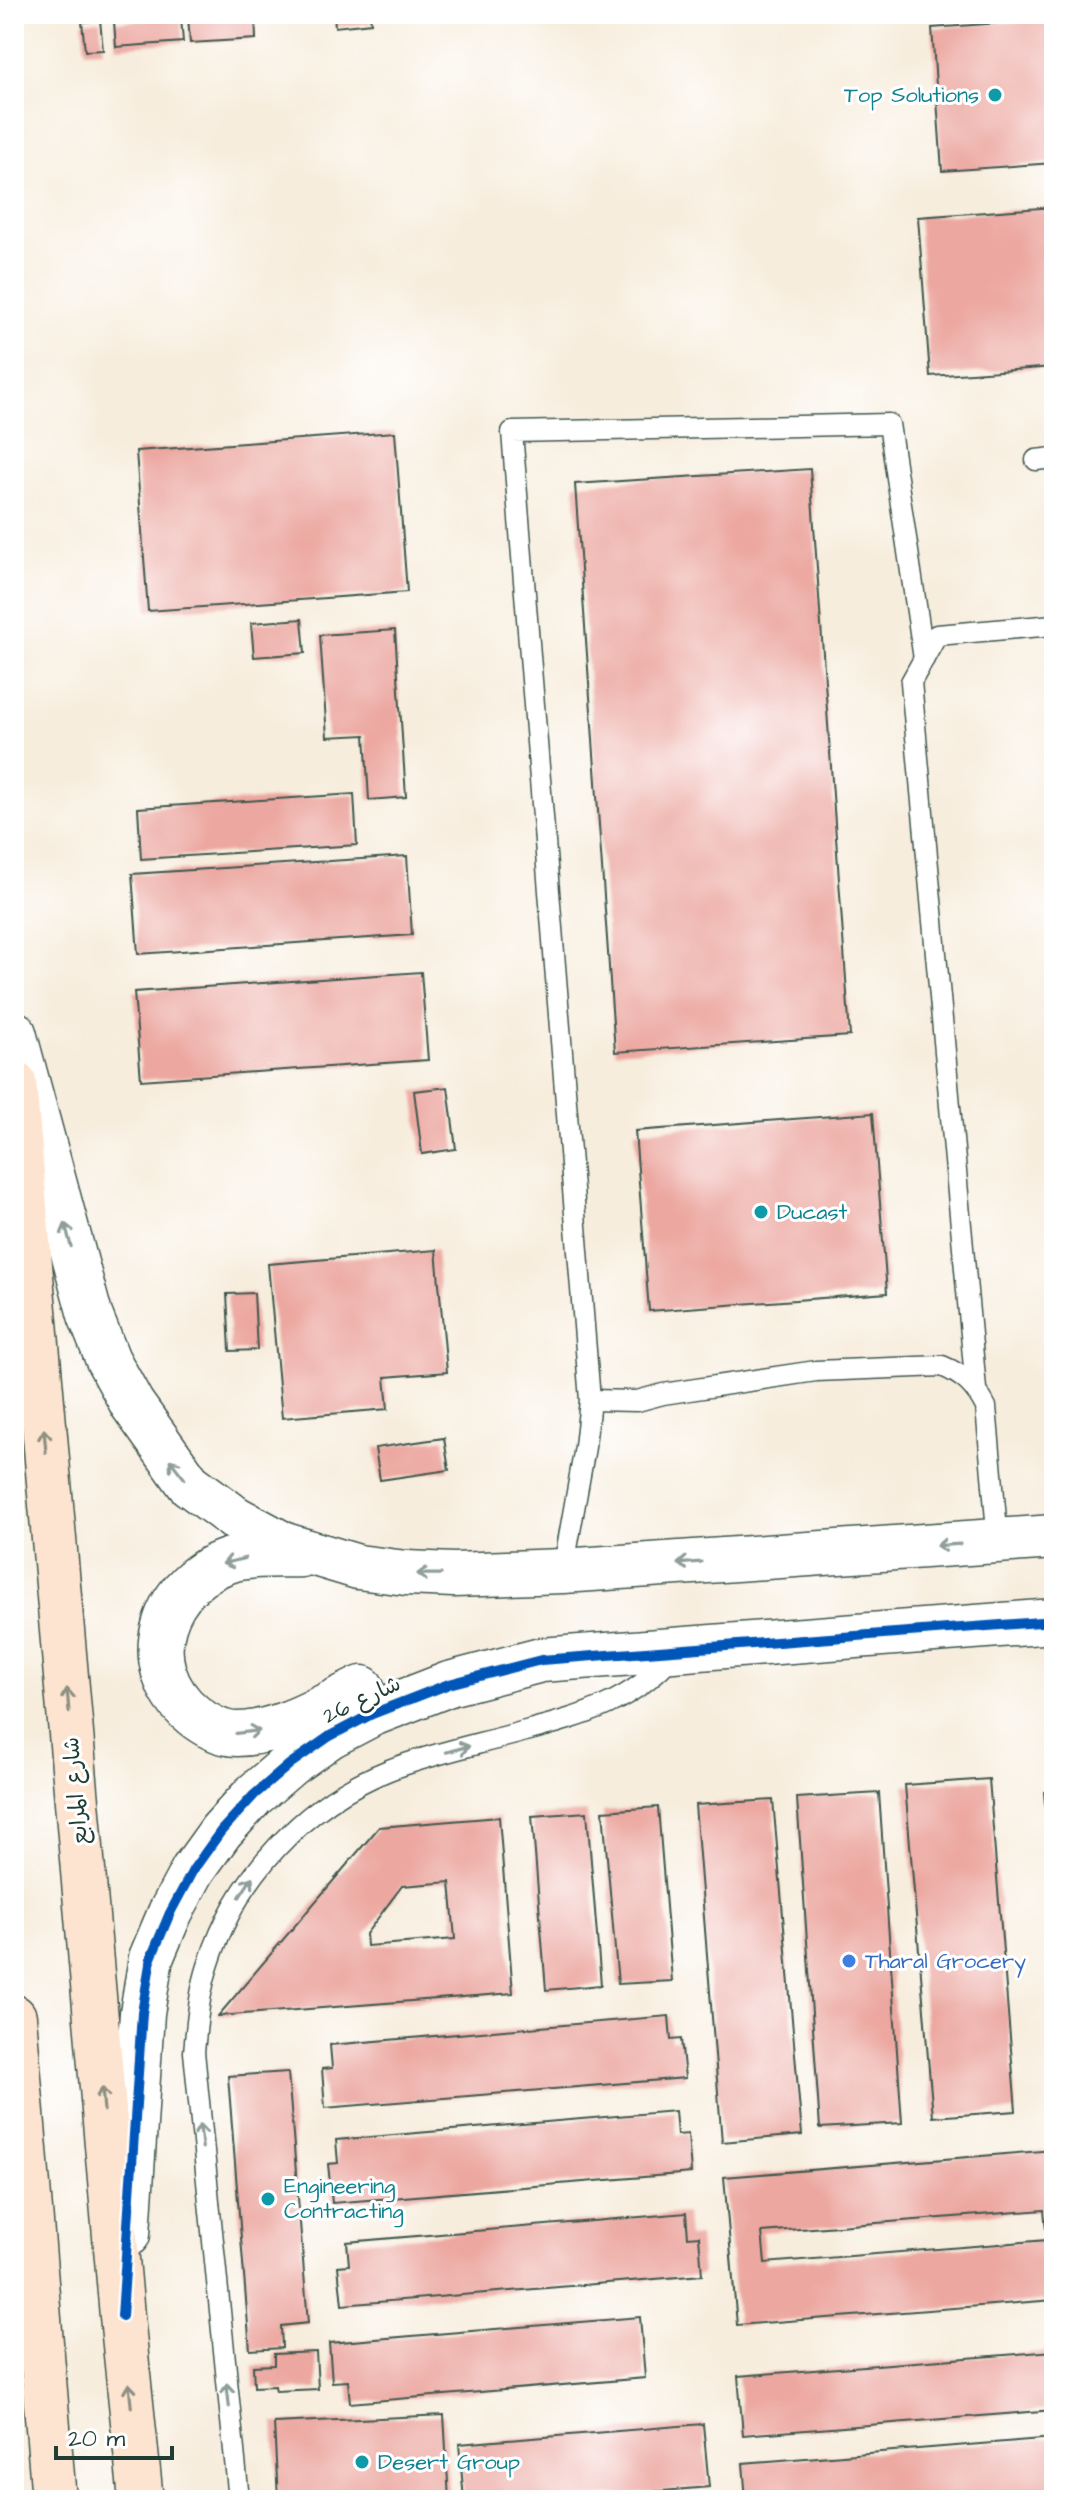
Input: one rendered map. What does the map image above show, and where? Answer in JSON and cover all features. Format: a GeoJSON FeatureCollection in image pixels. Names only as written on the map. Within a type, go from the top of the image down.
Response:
{"type":"FeatureCollection","features":[{"type":"Feature","properties":{"kind":"main road","name":"شارع المرابع"},"geometry":{"type":"LineString","coordinates":[[14,1082],[122,2316],[141,2500]]}},
{"type":"Feature","properties":{"kind":"main road"},"geometry":{"type":"LineString","coordinates":[[14,2017],[54,2500]]}},
{"type":"Feature","properties":{"kind":"main road"},"geometry":{"type":"LineString","coordinates":[[14,2322],[45,2389]]}},
{"type":"Feature","properties":{"kind":"street"},"geometry":{"type":"LineString","coordinates":[[14,1033],[90,1315],[108,1360],[158,1445],[189,1484],[235,1518],[285,1545],[358,1567],[406,1573],[563,1571],[1054,1537]]}},
{"type":"Feature","properties":{"kind":"street"},"geometry":{"type":"LineString","coordinates":[[312,1555],[235,1559],[209,1570],[185,1588],[168,1611],[161,1630],[160,1651],[164,1671],[184,1707],[200,1720],[217,1730],[235,1734],[265,1729],[304,1716],[370,1684],[400,1674],[467,1660],[541,1660]]}},
{"type":"Feature","properties":{"kind":"street","name":"شارع 26"},"geometry":{"type":"LineString","coordinates":[[122,2316],[145,1987],[156,1947],[193,1870],[221,1831],[254,1795],[290,1764],[330,1736],[372,1714],[449,1684],[541,1660],[1046,1623]]}},
{"type":"Feature","properties":{"kind":"lane"},"geometry":{"type":"LineString","coordinates":[[563,1571],[590,1400],[512,432],[889,424],[924,659]]}},
{"type":"Feature","properties":{"kind":"lane"},"geometry":{"type":"LineString","coordinates":[[976,1389],[911,682],[937,635],[1054,625]]}},
{"type":"Feature","properties":{"kind":"lane"},"geometry":{"type":"LineString","coordinates":[[590,1400],[637,1401],[663,1394],[816,1371],[942,1366],[960,1374],[976,1389],[986,1407],[998,1542]]}},
{"type":"Feature","properties":{"kind":"lane"},"geometry":{"type":"LineString","coordinates":[[239,2500],[194,2052],[198,2008],[205,1978],[226,1921],[248,1882],[276,1847],[310,1816],[347,1790],[388,1770],[430,1756],[603,1708],[644,1684],[678,1650]]}},
{"type":"Feature","properties":{"kind":"building"},"geometry":{"type":"Polygon","coordinates":[[[255,14],[256,39],[190,43],[188,16],[255,14]]]}},
{"type":"Feature","properties":{"kind":"building"},"geometry":{"type":"Polygon","coordinates":[[[334,14],[370,14],[371,23],[335,27],[334,14]]]}},
{"type":"Feature","properties":{"kind":"building"},"geometry":{"type":"Polygon","coordinates":[[[181,18],[183,42],[116,47],[114,22],[181,18]]]}},
{"type":"Feature","properties":{"kind":"building","name":"Top Solutions"},"geometry":{"type":"Polygon","coordinates":[[[1054,19],[1054,163],[942,171],[932,28],[1054,19]]]}},
{"type":"Feature","properties":{"kind":"building"},"geometry":{"type":"Polygon","coordinates":[[[100,20],[103,50],[85,51],[82,22],[100,20]]]}},
{"type":"Feature","properties":{"kind":"building"},"geometry":{"type":"Polygon","coordinates":[[[1054,207],[1054,367],[930,376],[918,217],[1054,207]]]}},
{"type":"Feature","properties":{"kind":"building"},"geometry":{"type":"Polygon","coordinates":[[[395,432],[407,592],[148,611],[136,451],[395,432]]]}},
{"type":"Feature","properties":{"kind":"building"},"geometry":{"type":"Polygon","coordinates":[[[810,469],[850,1036],[615,1052],[575,484],[810,469]]]}},
{"type":"Feature","properties":{"kind":"building"},"geometry":{"type":"Polygon","coordinates":[[[302,619],[305,653],[254,657],[251,623],[302,619]]]}},
{"type":"Feature","properties":{"kind":"building"},"geometry":{"type":"Polygon","coordinates":[[[395,630],[406,797],[369,800],[365,735],[327,737],[320,635],[395,630]]]}},
{"type":"Feature","properties":{"kind":"building"},"geometry":{"type":"Polygon","coordinates":[[[354,794],[357,845],[141,859],[138,808],[354,794]]]}},
{"type":"Feature","properties":{"kind":"building"},"geometry":{"type":"Polygon","coordinates":[[[407,856],[412,935],[138,954],[132,874],[407,856]]]}},
{"type":"Feature","properties":{"kind":"building"},"geometry":{"type":"Polygon","coordinates":[[[421,972],[428,1060],[141,1080],[134,992],[421,972]]]}},
{"type":"Feature","properties":{"kind":"building"},"geometry":{"type":"Polygon","coordinates":[[[448,1087],[456,1149],[422,1154],[414,1091],[448,1087]]]}},
{"type":"Feature","properties":{"kind":"building","name":"Ducast"},"geometry":{"type":"Polygon","coordinates":[[[873,1113],[887,1293],[649,1311],[635,1131],[873,1113]]]}},
{"type":"Feature","properties":{"kind":"building"},"geometry":{"type":"Polygon","coordinates":[[[436,1250],[447,1372],[385,1377],[388,1409],[282,1418],[268,1264],[436,1250]]]}},
{"type":"Feature","properties":{"kind":"building"},"geometry":{"type":"Polygon","coordinates":[[[254,1293],[257,1350],[230,1351],[227,1294],[254,1293]]]}},
{"type":"Feature","properties":{"kind":"building"},"geometry":{"type":"Polygon","coordinates":[[[444,1438],[449,1470],[380,1480],[375,1448],[444,1438]]]}},
{"type":"Feature","properties":{"kind":"building"},"geometry":{"type":"Polygon","coordinates":[[[1048,1766],[1054,1766],[1054,1882],[1044,1792],[1050,1791],[1048,1766]]]}},
{"type":"Feature","properties":{"kind":"building"},"geometry":{"type":"Polygon","coordinates":[[[989,1779],[1016,2111],[933,2117],[905,1785],[989,1779]]]}},
{"type":"Feature","properties":{"kind":"building","name":"Tharal Grocery"},"geometry":{"type":"Polygon","coordinates":[[[879,1793],[902,2123],[820,2128],[797,1798],[879,1793]]]}},
{"type":"Feature","properties":{"kind":"building"},"geometry":{"type":"Polygon","coordinates":[[[773,1800],[802,2135],[722,2142],[695,1805],[773,1800]]]}},
{"type":"Feature","properties":{"kind":"building"},"geometry":{"type":"Polygon","coordinates":[[[658,1807],[672,1981],[618,1984],[603,1811],[658,1807]]]}},
{"type":"Feature","properties":{"kind":"building"},"geometry":{"type":"Polygon","coordinates":[[[587,1812],[601,1985],[546,1990],[532,1816],[587,1812]]]}},
{"type":"Feature","properties":{"kind":"building"},"geometry":{"type":"Polygon","coordinates":[[[499,1817],[513,1993],[218,2016],[379,1827],[499,1817]],[[450,1882],[402,1886],[366,1934],[367,1946],[455,1939],[450,1882]]]}},
{"type":"Feature","properties":{"kind":"building"},"geometry":{"type":"Polygon","coordinates":[[[669,2016],[671,2040],[681,2039],[685,2078],[325,2108],[322,2069],[332,2068],[330,2045],[669,2016]]]}},
{"type":"Feature","properties":{"kind":"building","name":"Engineering Contracting"},"geometry":{"type":"Polygon","coordinates":[[[288,2072],[308,2323],[281,2326],[282,2348],[250,2350],[228,2076],[288,2072]]]}},
{"type":"Feature","properties":{"kind":"building"},"geometry":{"type":"Polygon","coordinates":[[[675,2111],[677,2135],[688,2134],[691,2173],[332,2203],[328,2164],[338,2163],[336,2140],[675,2111]]]}},
{"type":"Feature","properties":{"kind":"building"},"geometry":{"type":"Polygon","coordinates":[[[1054,2150],[1054,2300],[737,2325],[724,2177],[1054,2150]],[[1044,2210],[762,2232],[765,2263],[1047,2240],[1044,2210]]]}},
{"type":"Feature","properties":{"kind":"building"},"geometry":{"type":"Polygon","coordinates":[[[686,2213],[688,2237],[699,2236],[702,2275],[342,2305],[338,2266],[349,2265],[347,2242],[686,2213]]]}},
{"type":"Feature","properties":{"kind":"building"},"geometry":{"type":"Polygon","coordinates":[[[640,2317],[645,2378],[350,2403],[348,2381],[332,2382],[329,2343],[640,2317]]]}},
{"type":"Feature","properties":{"kind":"building"},"geometry":{"type":"Polygon","coordinates":[[[1054,2351],[1054,2410],[743,2435],[738,2376],[1054,2351]]]}},
{"type":"Feature","properties":{"kind":"building"},"geometry":{"type":"Polygon","coordinates":[[[316,2352],[318,2389],[276,2391],[275,2386],[254,2387],[253,2366],[274,2365],[274,2354],[316,2352]]]}},
{"type":"Feature","properties":{"kind":"building","name":"Desert Group"},"geometry":{"type":"Polygon","coordinates":[[[444,2415],[449,2500],[278,2500],[274,2423],[444,2415]]]}},
{"type":"Feature","properties":{"kind":"building"},"geometry":{"type":"Polygon","coordinates":[[[703,2424],[709,2487],[557,2500],[464,2500],[459,2444],[703,2424]]]}},
{"type":"Feature","properties":{"kind":"building"},"geometry":{"type":"Polygon","coordinates":[[[1054,2438],[1054,2497],[1017,2500],[746,2500],[743,2463],[1054,2438]]]}},
{"type":"Feature","properties":{"kind":"cycle path"},"geometry":{"type":"LineString","coordinates":[[122,2316],[142,2013],[151,1958],[193,1870],[221,1831],[254,1795],[290,1764],[330,1736],[372,1714],[449,1684],[541,1660],[1054,1621]]}},
{"type":"Feature","properties":{"kind":"place","name":"Top Solutions"},"geometry":{"type":"Point","coordinates":[995,95]}},
{"type":"Feature","properties":{"kind":"place","name":"Ducast"},"geometry":{"type":"Point","coordinates":[761,1212]}},
{"type":"Feature","properties":{"kind":"place","name":"Tharal Grocery"},"geometry":{"type":"Point","coordinates":[849,1961]}},
{"type":"Feature","properties":{"kind":"place","name":"Engineering Contracting"},"geometry":{"type":"Point","coordinates":[268,2199]}},
{"type":"Feature","properties":{"kind":"place","name":"Desert Group"},"geometry":{"type":"Point","coordinates":[362,2462]}}]}
